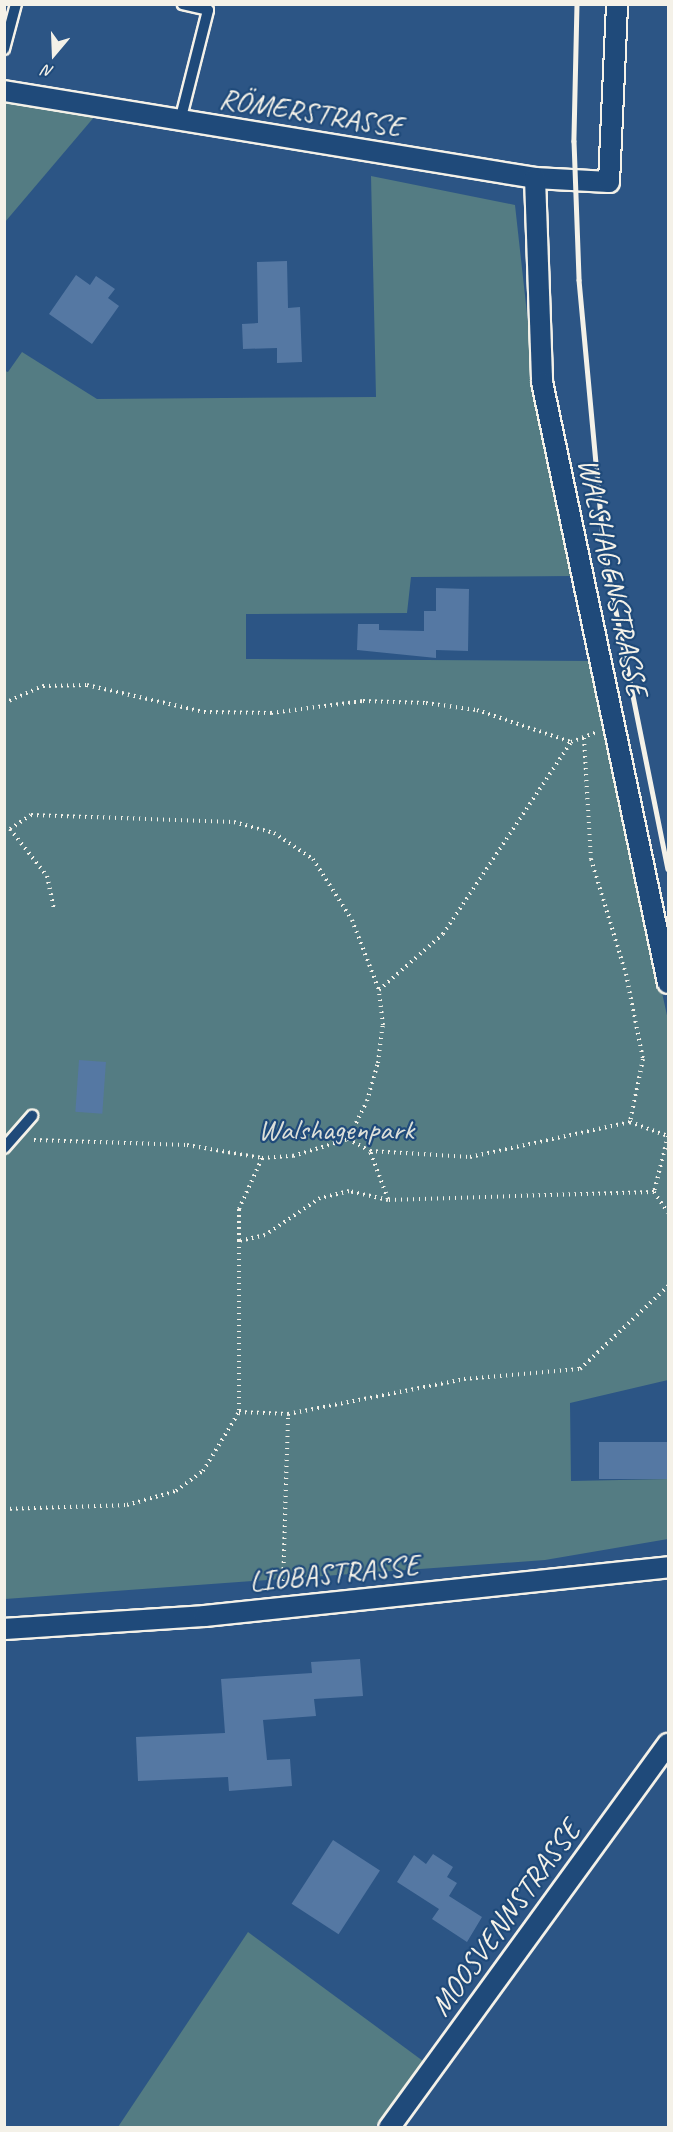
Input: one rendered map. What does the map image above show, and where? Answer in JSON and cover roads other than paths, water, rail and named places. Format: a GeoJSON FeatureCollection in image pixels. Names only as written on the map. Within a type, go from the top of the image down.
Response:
{"type":"FeatureCollection","features":[{"type":"Feature","properties":{"kind":"street","name":"RÖMERSTRASSE"},"geometry":{"type":"LineString","coordinates":[[4,91],[535,178],[609,182],[617,4]]}},
{"type":"Feature","properties":{"kind":"street","name":"WALSHAGENSTRASSE"},"geometry":{"type":"LineString","coordinates":[[535,178],[542,382],[669,983]]}},
{"type":"Feature","properties":{"kind":"street","name":"LIOBASTRASSE"},"geometry":{"type":"LineString","coordinates":[[4,1629],[282,1609],[669,1567]]}},
{"type":"Feature","properties":{"kind":"street","name":"MOOSVENNSTRASSE"},"geometry":{"type":"LineString","coordinates":[[389,2127],[669,1744]]}},
{"type":"Feature","properties":{"kind":"lane"},"geometry":{"type":"LineString","coordinates":[[4,49],[16,4]]}},
{"type":"Feature","properties":{"kind":"lane"},"geometry":{"type":"LineString","coordinates":[[180,121],[208,10],[183,4]]}},
{"type":"Feature","properties":{"kind":"lane"},"geometry":{"type":"LineString","coordinates":[[4,1148],[32,1116]]}},
{"type":"Feature","properties":{"kind":"railway"},"geometry":{"type":"LineString","coordinates":[[577,4],[574,141],[579,280],[604,552],[668,869]]}},
{"type":"Feature","properties":{"kind":"park label","name":"Walshagenpark"},"geometry":{"type":"Point","coordinates":[336,1129]}}]}
